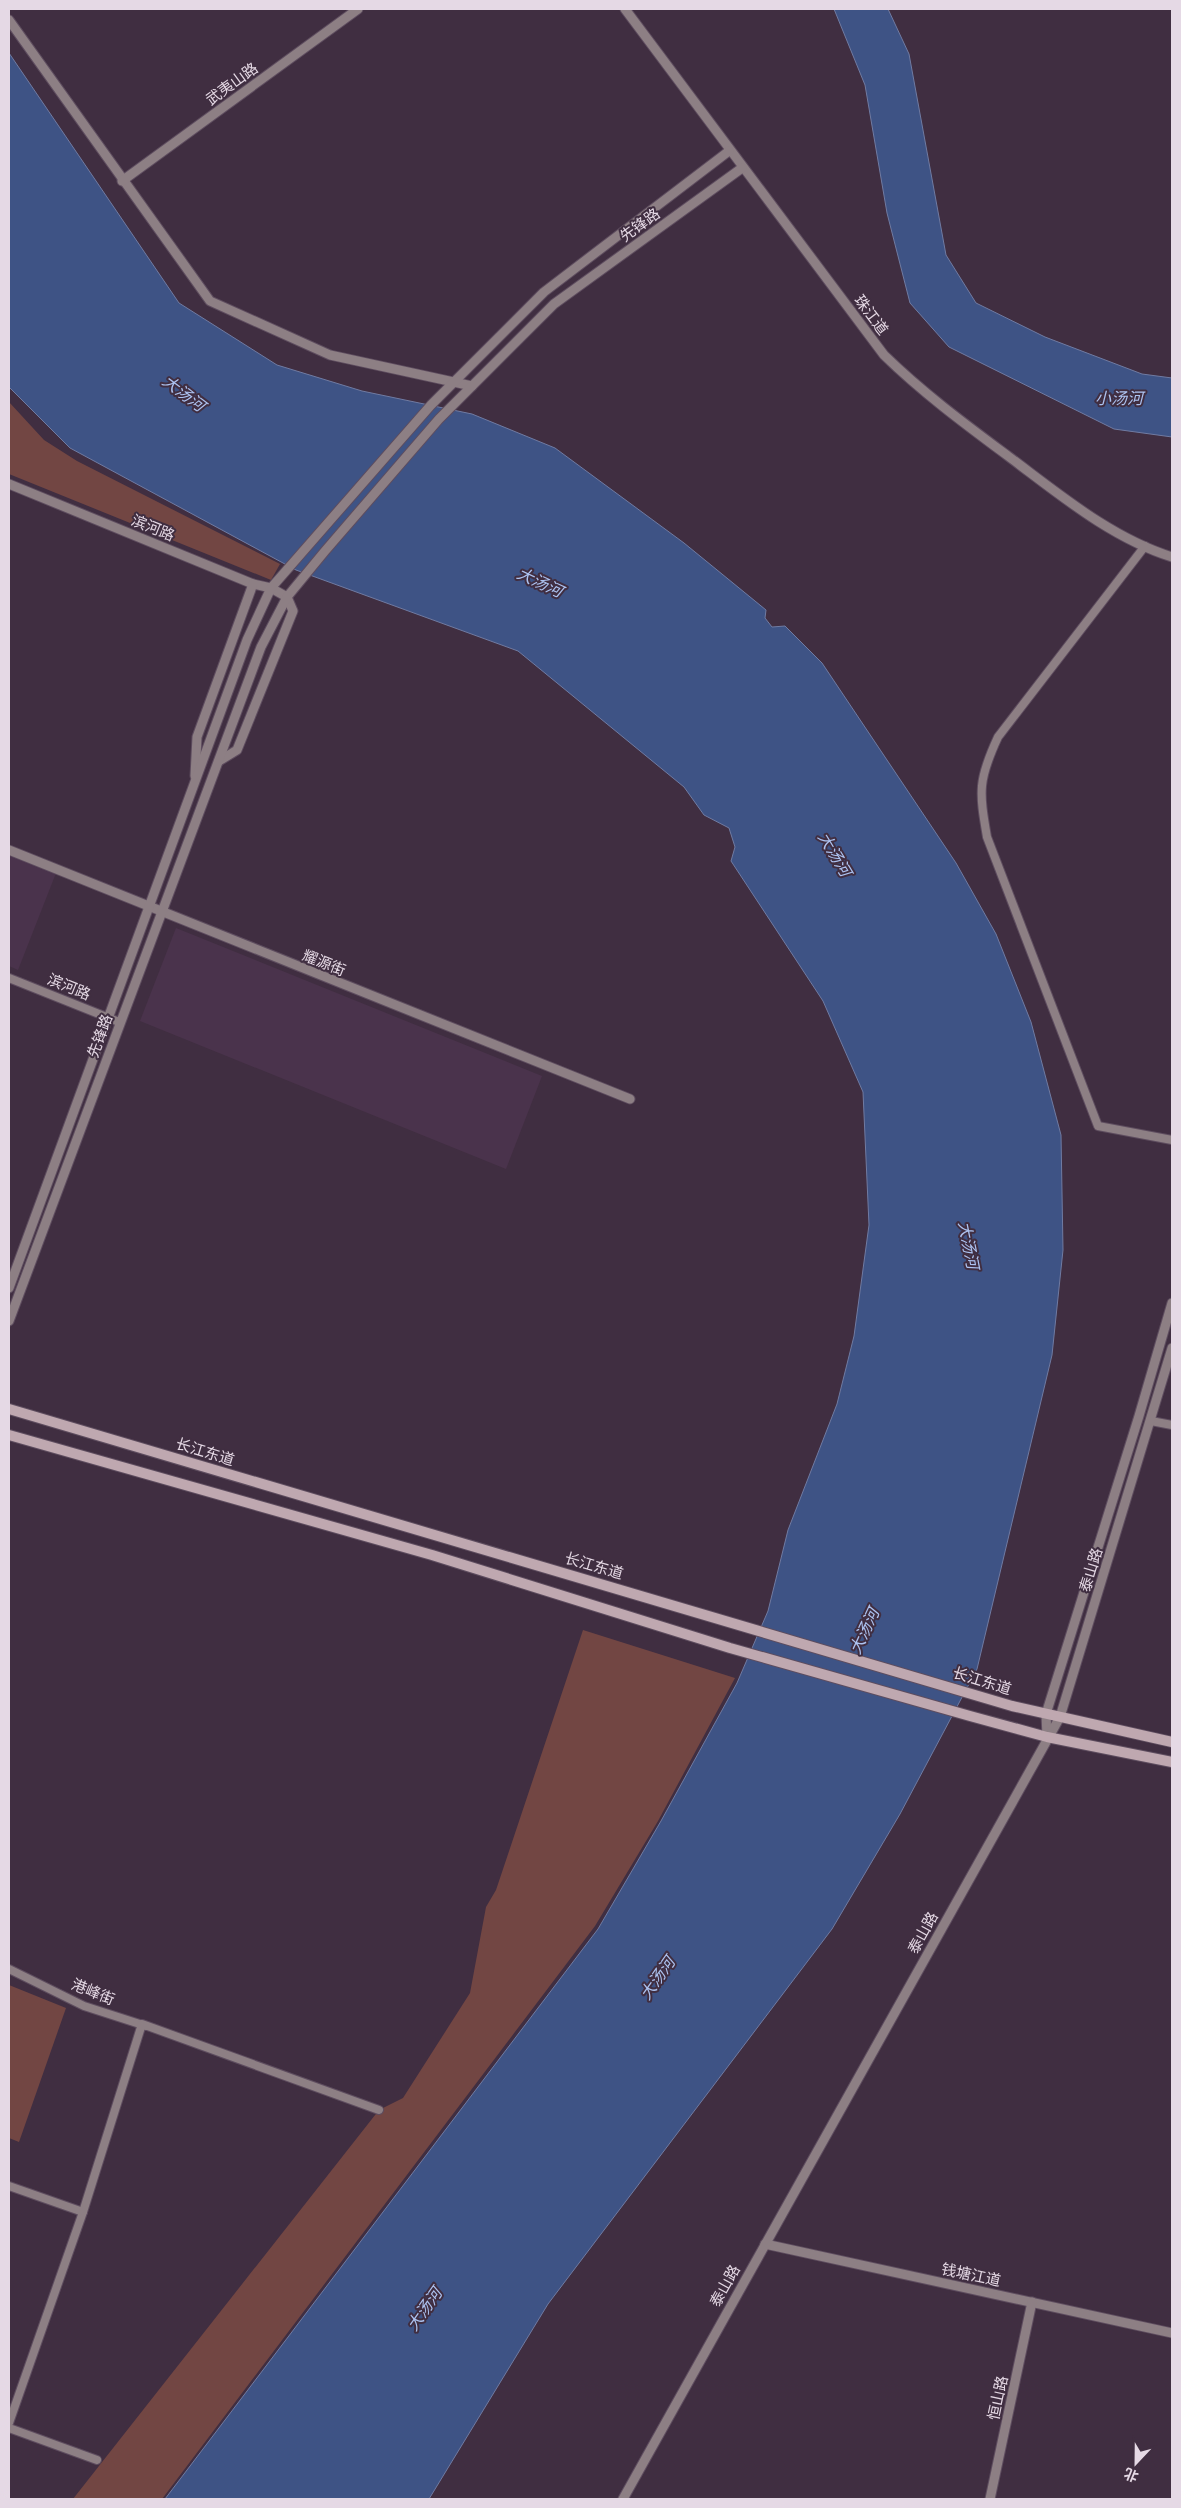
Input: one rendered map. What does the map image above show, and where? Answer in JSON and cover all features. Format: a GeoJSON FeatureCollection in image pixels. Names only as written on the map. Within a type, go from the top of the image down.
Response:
{"type":"FeatureCollection","features":[{"type":"Feature","properties":{"kind":"main road","name":"长江东道"},"geometry":{"type":"LineString","coordinates":[[9,1409],[978,1695],[1046,1714],[1172,1742]]}},
{"type":"Feature","properties":{"kind":"main road"},"geometry":{"type":"LineString","coordinates":[[9,1435],[432,1555],[730,1648],[970,1716],[1048,1737],[1172,1762]]}},
{"type":"Feature","properties":{"kind":"street","name":"武夷山路"},"geometry":{"type":"LineString","coordinates":[[122,182],[358,9]]}},
{"type":"Feature","properties":{"kind":"street","name":"珠江道"},"geometry":{"type":"LineString","coordinates":[[625,9],[729,151],[884,355],[906,376],[1069,502],[1118,533],[1172,557]]}},
{"type":"Feature","properties":{"kind":"street"},"geometry":{"type":"LineString","coordinates":[[9,20],[122,182],[210,301],[330,355],[472,386]]}},
{"type":"Feature","properties":{"kind":"street"},"geometry":{"type":"LineString","coordinates":[[9,1288],[147,907],[194,786],[247,640],[271,588],[431,405],[544,292],[729,151]]}},
{"type":"Feature","properties":{"kind":"street","name":"先锋路"},"geometry":{"type":"LineString","coordinates":[[9,1321],[160,912],[261,647],[287,597],[432,426],[554,304],[742,168]]}},
{"type":"Feature","properties":{"kind":"street","name":"滨河路"},"geometry":{"type":"LineString","coordinates":[[9,484],[253,584],[271,588],[287,597]]}},
{"type":"Feature","properties":{"kind":"street"},"geometry":{"type":"LineString","coordinates":[[1145,546],[998,737],[984,767],[980,797],[987,837],[1098,1126],[1172,1140]]}},
{"type":"Feature","properties":{"kind":"street"},"geometry":{"type":"LineString","coordinates":[[194,786],[197,737],[253,584]]}},
{"type":"Feature","properties":{"kind":"street"},"geometry":{"type":"LineString","coordinates":[[219,761],[237,750],[293,611],[287,597]]}},
{"type":"Feature","properties":{"kind":"street","name":"耀源街"},"geometry":{"type":"LineString","coordinates":[[9,850],[147,907],[630,1099]]}},
{"type":"Feature","properties":{"kind":"street","name":"滨河路"},"geometry":{"type":"LineString","coordinates":[[9,978],[120,1022]]}},
{"type":"Feature","properties":{"kind":"street"},"geometry":{"type":"LineString","coordinates":[[1048,1737],[1046,1714],[1140,1416],[1172,1303]]}},
{"type":"Feature","properties":{"kind":"street","name":"泰山路"},"geometry":{"type":"LineString","coordinates":[[623,2499],[1060,1717],[1172,1348]]}},
{"type":"Feature","properties":{"kind":"street"},"geometry":{"type":"LineString","coordinates":[[1151,1421],[1172,1425]]}},
{"type":"Feature","properties":{"kind":"street","name":"港峰街"},"geometry":{"type":"LineString","coordinates":[[9,1969],[84,2006],[142,2024],[379,2110]]}},
{"type":"Feature","properties":{"kind":"street"},"geometry":{"type":"LineString","coordinates":[[9,2422],[83,2212],[142,2024]]}},
{"type":"Feature","properties":{"kind":"street"},"geometry":{"type":"LineString","coordinates":[[9,2186],[83,2212]]}},
{"type":"Feature","properties":{"kind":"street","name":"钱塘江道"},"geometry":{"type":"LineString","coordinates":[[765,2244],[1172,2333]]}},
{"type":"Feature","properties":{"kind":"street","name":"恒山路"},"geometry":{"type":"LineString","coordinates":[[990,2499],[1032,2302]]}},
{"type":"Feature","properties":{"kind":"street"},"geometry":{"type":"LineString","coordinates":[[9,2428],[98,2460]]}},
{"type":"Feature","properties":{"kind":"shaded area"},"geometry":{"type":"Polygon","coordinates":[[[9,402],[44,440],[77,461],[280,564],[271,580],[9,474],[9,402]]]}},
{"type":"Feature","properties":{"kind":"shaded area"},"geometry":{"type":"Polygon","coordinates":[[[9,854],[56,873],[18,970],[9,966],[9,854]]]}},
{"type":"Feature","properties":{"kind":"shaded area"},"geometry":{"type":"Polygon","coordinates":[[[176,928],[542,1076],[506,1169],[140,1021],[176,928]]]}},
{"type":"Feature","properties":{"kind":"shaded area"},"geometry":{"type":"Polygon","coordinates":[[[583,1630],[735,1678],[658,1821],[595,1926],[162,2499],[73,2499],[379,2110],[403,2098],[470,1993],[486,1907],[496,1890],[583,1630]]]}},
{"type":"Feature","properties":{"kind":"shaded area"},"geometry":{"type":"Polygon","coordinates":[[[9,1985],[66,2008],[19,2142],[9,2138],[9,1985]]]}},
{"type":"Feature","properties":{"kind":"water","name":"小汤河"},"geometry":{"type":"Polygon","coordinates":[[[834,9],[888,9],[909,54],[946,255],[976,303],[1045,337],[1142,374],[1172,378],[1172,437],[1114,429],[949,347],[910,303],[887,213],[865,85],[834,9]]]}},
{"type":"Feature","properties":{"kind":"water","name":"大汤河"},"geometry":{"type":"Polygon","coordinates":[[[9,53],[179,303],[277,365],[362,391],[472,414],[555,448],[684,543],[766,610],[765,618],[772,627],[785,626],[822,663],[956,863],[996,934],[1031,1022],[1061,1135],[1063,1250],[1052,1355],[977,1669],[900,1814],[832,1929],[548,2304],[429,2499],[165,2499],[598,1929],[661,1821],[737,1683],[768,1611],[788,1530],[837,1404],[854,1336],[869,1225],[863,1092],[823,1001],[731,861],[735,847],[729,828],[704,815],[684,787],[518,651],[296,570],[70,448],[9,387],[9,53]]]}}]}
